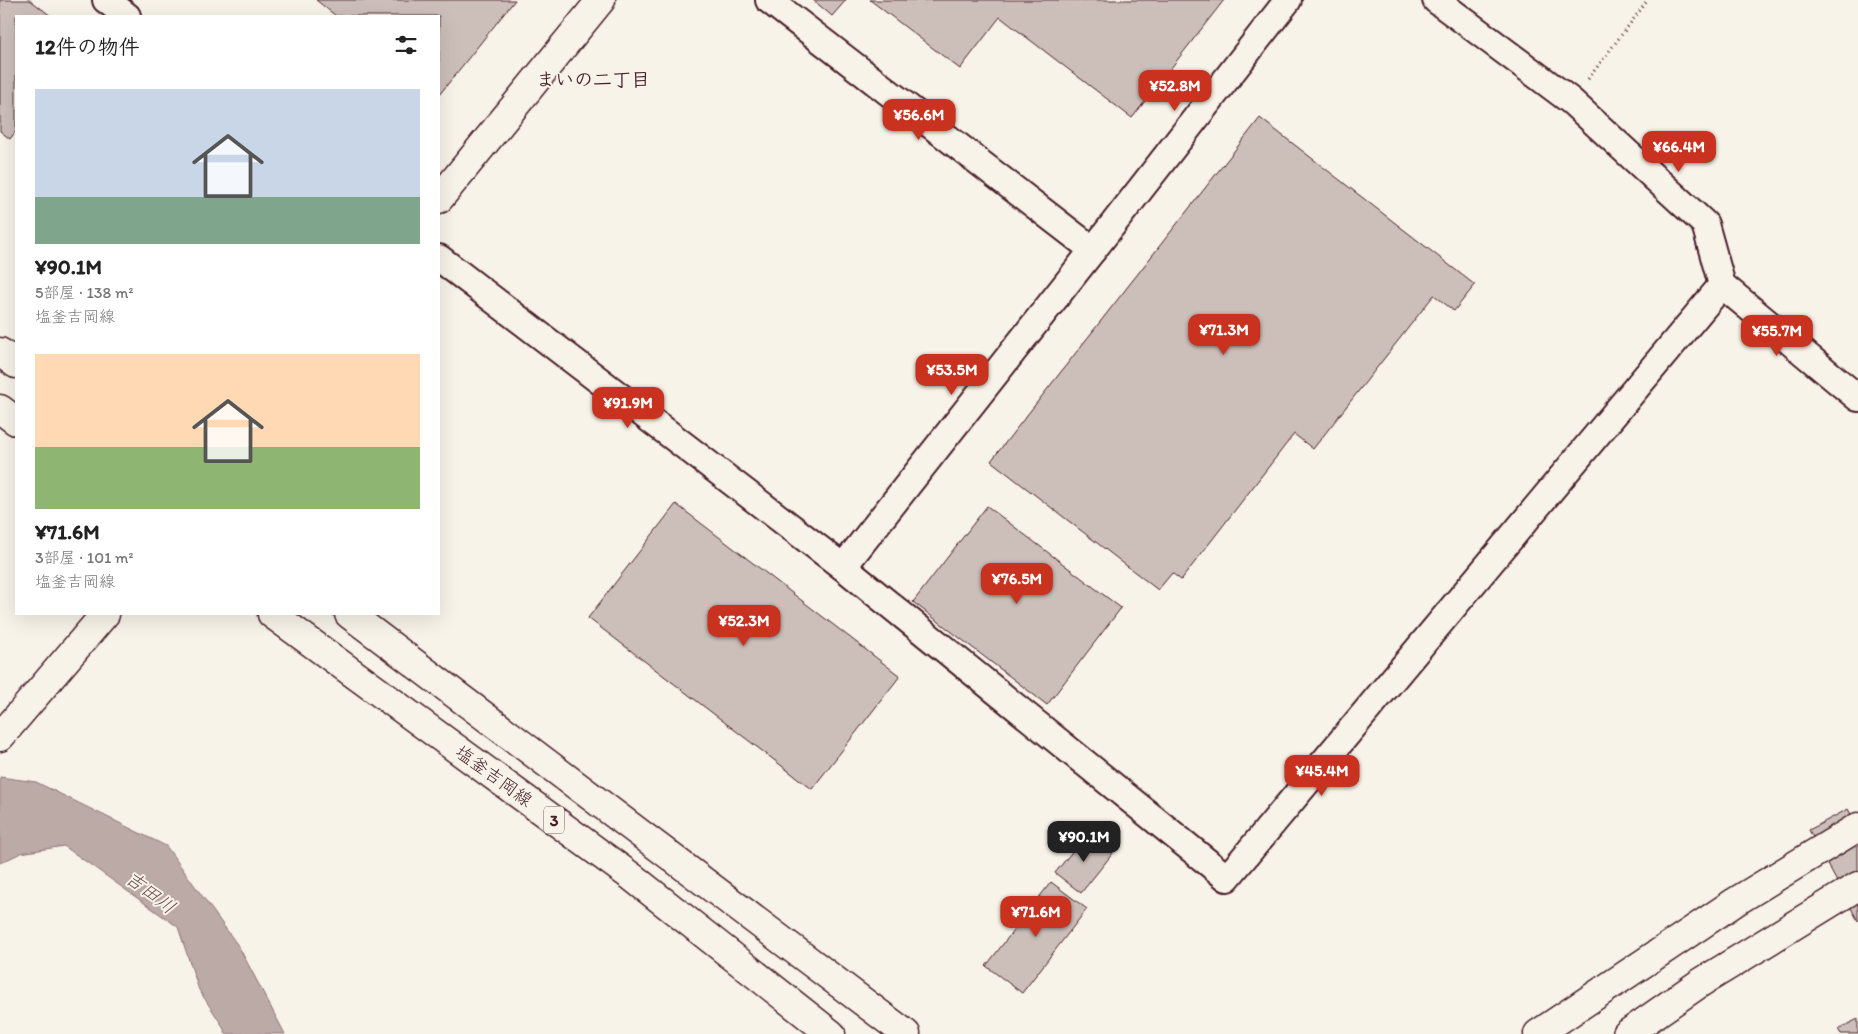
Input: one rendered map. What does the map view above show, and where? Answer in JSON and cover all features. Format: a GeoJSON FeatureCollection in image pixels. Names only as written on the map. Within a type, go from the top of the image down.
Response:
{"type":"FeatureCollection","features":[{"type":"Feature","properties":{"kind":"main road"},"geometry":{"type":"LineString","coordinates":[[440,198],[601,0]]}},
{"type":"Feature","properties":{"kind":"main road"},"geometry":{"type":"LineString","coordinates":[[0,352],[15,363]]}},
{"type":"Feature","properties":{"kind":"main road"},"geometry":{"type":"LineString","coordinates":[[0,409],[15,420]]}},
{"type":"Feature","properties":{"kind":"main road"},"geometry":{"type":"LineString","coordinates":[[0,737],[104,615]]}},
{"type":"Feature","properties":{"kind":"main road","name":"塩釜吉岡線"},"geometry":{"type":"LineString","coordinates":[[273,615],[632,877],[831,1034]]}},
{"type":"Feature","properties":{"kind":"main road","name":"3"},"geometry":{"type":"LineString","coordinates":[[350,615],[906,1034]]}},
{"type":"Feature","properties":{"kind":"main road"},"geometry":{"type":"LineString","coordinates":[[1538,1034],[1735,902],[1858,827]]}},
{"type":"Feature","properties":{"kind":"main road"},"geometry":{"type":"LineString","coordinates":[[1627,1034],[1700,982],[1858,886]]}},
{"type":"Feature","properties":{"kind":"street"},"geometry":{"type":"LineString","coordinates":[[106,0],[125,15]]}},
{"type":"Feature","properties":{"kind":"street"},"geometry":{"type":"LineString","coordinates":[[769,0],[1094,250]]}},
{"type":"Feature","properties":{"kind":"street"},"geometry":{"type":"LineString","coordinates":[[843,567],[1094,250],[1288,0]]}},
{"type":"Feature","properties":{"kind":"street"},"geometry":{"type":"LineString","coordinates":[[1436,0],[1571,101],[1705,224],[1722,284],[1858,398]]}},
{"type":"Feature","properties":{"kind":"street"},"geometry":{"type":"LineString","coordinates":[[440,259],[843,567],[1227,878],[1722,284]]}},
{"type":"Feature","properties":{"kind":"path"},"geometry":{"type":"LineString","coordinates":[[1571,101],[1648,0]]}},
{"type":"Feature","properties":{"kind":"water","name":"吉田川"},"geometry":{"type":"Polygon","coordinates":[[[0,777],[36,782],[166,846],[239,947],[285,1034],[226,1034],[199,990],[178,927],[64,846],[21,853],[0,863],[0,777]]]}},
{"type":"Feature","properties":{"kind":"building"},"geometry":{"type":"Polygon","coordinates":[[[0,0],[30,0],[50,15],[15,15],[15,132],[10,139],[0,131],[0,0]]]}},
{"type":"Feature","properties":{"kind":"building"},"geometry":{"type":"Polygon","coordinates":[[[316,0],[515,0],[440,94],[440,15],[335,15],[316,0]]]}},
{"type":"Feature","properties":{"kind":"building"},"geometry":{"type":"Polygon","coordinates":[[[813,0],[846,0],[832,16],[813,0]]]}},
{"type":"Feature","properties":{"kind":"building"},"geometry":{"type":"Polygon","coordinates":[[[870,0],[1224,0],[1132,118],[1000,17],[960,69],[870,0]]]}},
{"type":"Feature","properties":{"kind":"building"},"geometry":{"type":"Polygon","coordinates":[[[1260,118],[1475,285],[1454,311],[1434,295],[1313,449],[1294,434],[1181,580],[1172,573],[1158,590],[991,461],[1260,118]]]}},
{"type":"Feature","properties":{"kind":"building"},"geometry":{"type":"Polygon","coordinates":[[[676,504],[900,676],[812,789],[588,618],[676,504]]]}},
{"type":"Feature","properties":{"kind":"building"},"geometry":{"type":"Polygon","coordinates":[[[987,506],[1121,608],[1047,705],[913,602],[987,506]]]}},
{"type":"Feature","properties":{"kind":"building"},"geometry":{"type":"Polygon","coordinates":[[[1848,809],[1858,827],[1858,921],[1809,830],[1848,809]]]}},
{"type":"Feature","properties":{"kind":"building"},"geometry":{"type":"Polygon","coordinates":[[[1087,833],[1113,853],[1081,893],[1055,873],[1087,833]]]}},
{"type":"Feature","properties":{"kind":"building"},"geometry":{"type":"Polygon","coordinates":[[[1051,882],[1087,909],[1022,993],[986,966],[1051,882]]]}},
{"type":"Feature","properties":{"kind":"building"},"geometry":{"type":"Polygon","coordinates":[[[1858,1019],[1858,1034],[1841,1034],[1838,1029],[1858,1019]]]}},
{"type":"Feature","properties":{"kind":"district","name":"まいの二丁目"},"geometry":{"type":"Point","coordinates":[593,79]}}]}
